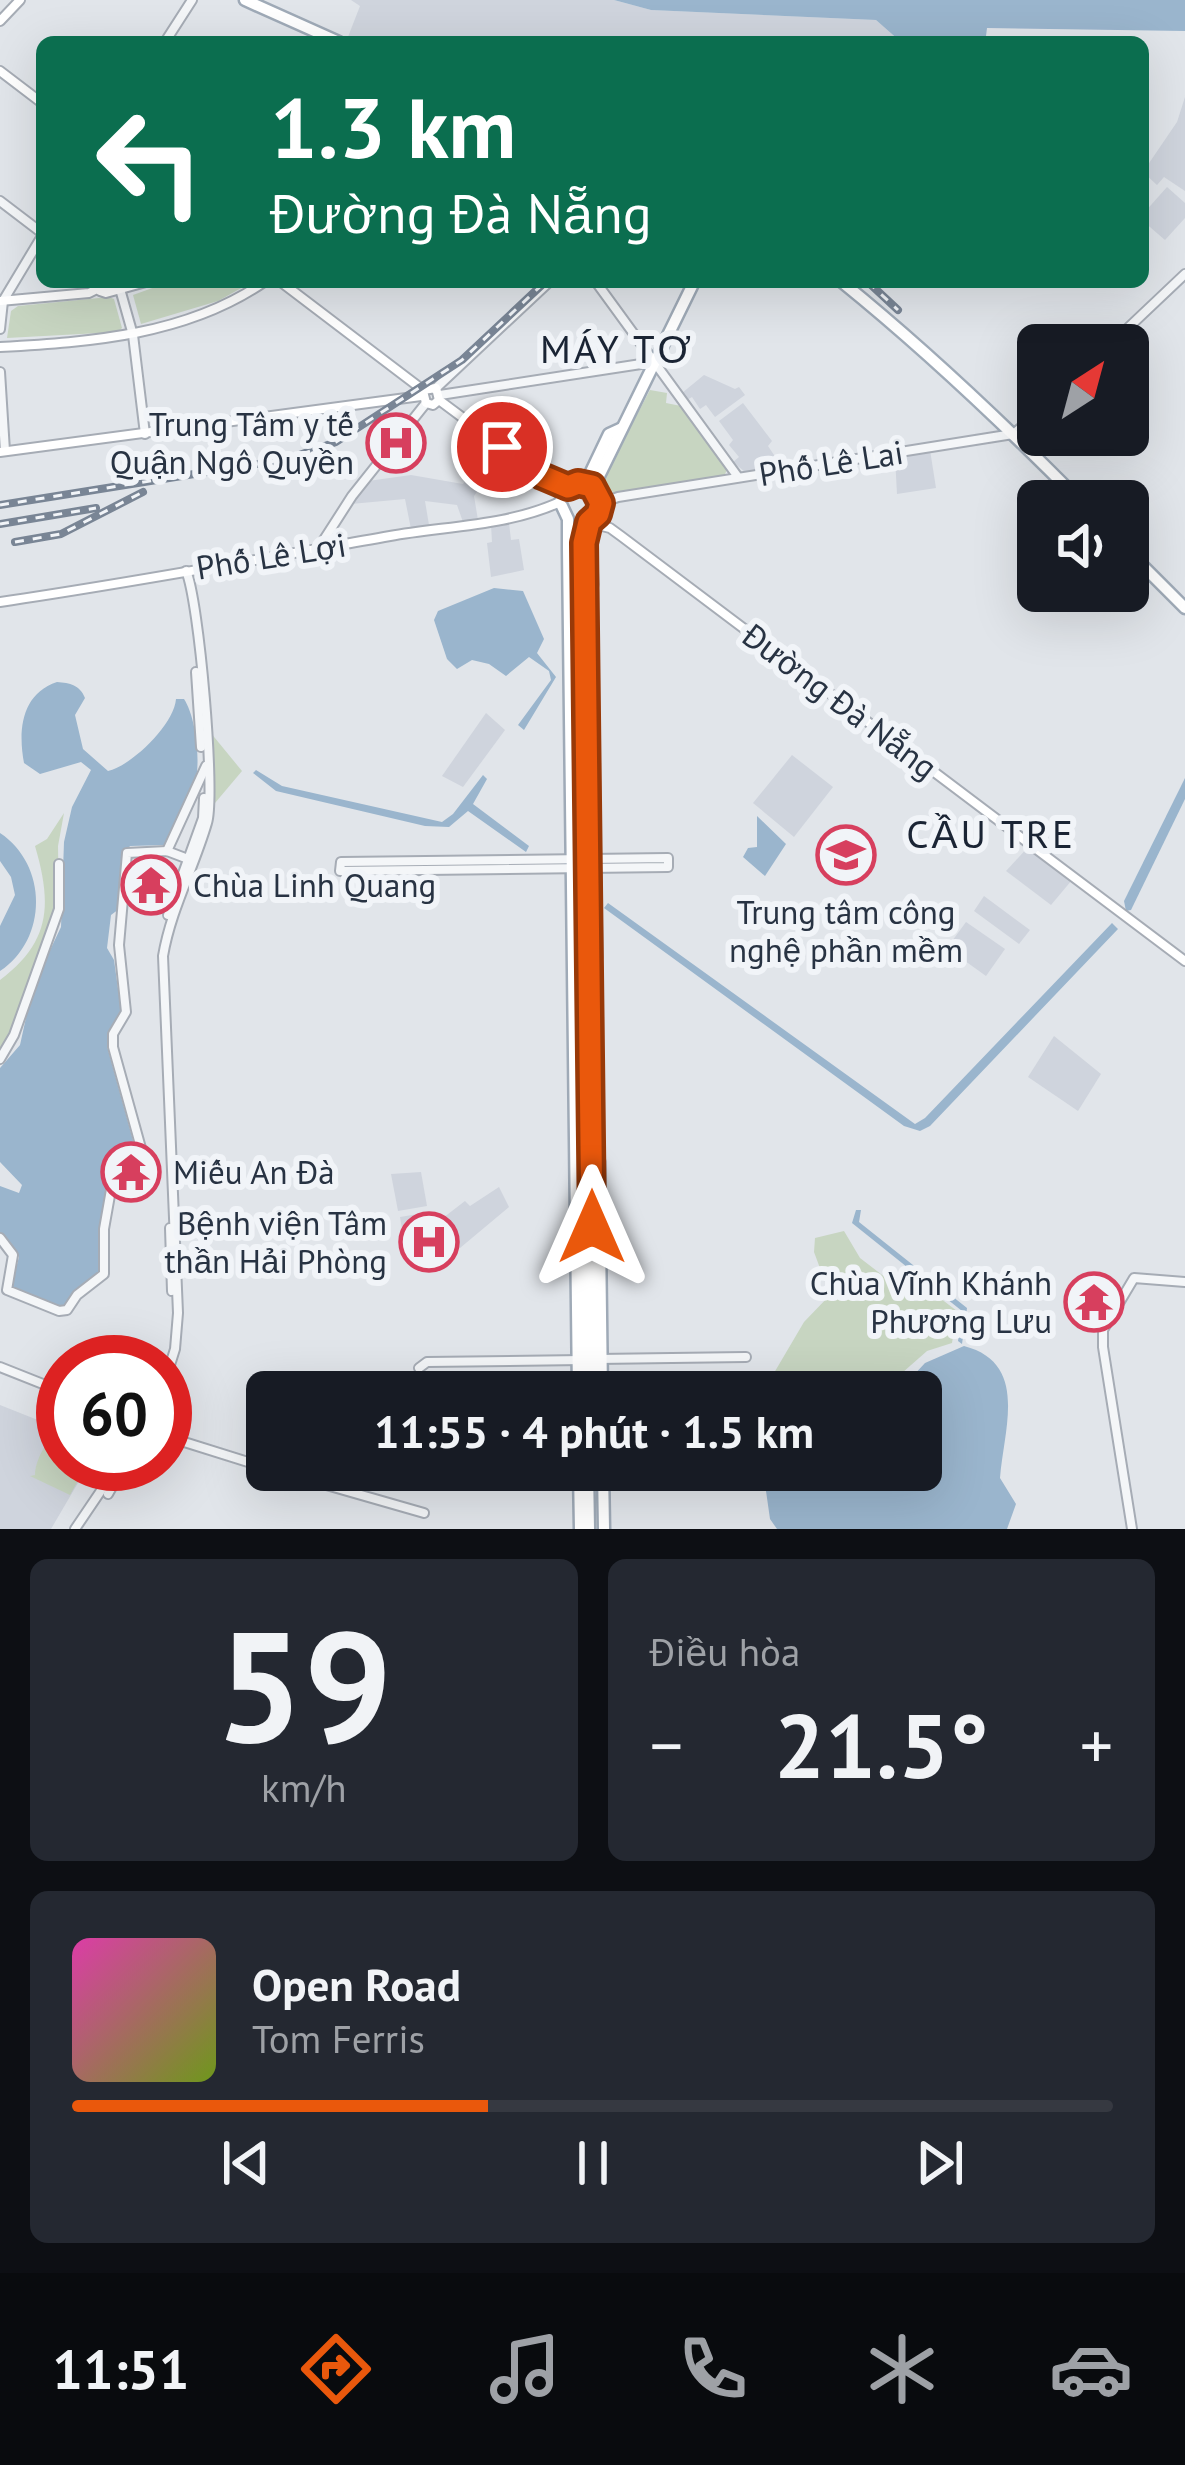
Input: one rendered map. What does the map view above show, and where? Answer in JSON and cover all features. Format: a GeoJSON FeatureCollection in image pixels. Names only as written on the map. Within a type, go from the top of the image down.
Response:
{"type":"FeatureCollection","features":[{"type":"Feature","properties":{"kind":"main road"},"geometry":{"type":"LineString","coordinates":[[0,21],[20,0]]}},
{"type":"Feature","properties":{"kind":"main road"},"geometry":{"type":"LineString","coordinates":[[244,0],[325,36]]}},
{"type":"Feature","properties":{"kind":"main road"},"geometry":{"type":"LineString","coordinates":[[0,71],[36,98]]}},
{"type":"Feature","properties":{"kind":"main road"},"geometry":{"type":"LineString","coordinates":[[2,301],[107,288]]}},
{"type":"Feature","properties":{"kind":"main road"},"geometry":{"type":"LineString","coordinates":[[0,347],[133,334],[207,311],[252,288]]}},
{"type":"Feature","properties":{"kind":"main road"},"geometry":{"type":"LineString","coordinates":[[289,288],[433,405],[438,394]]}},
{"type":"Feature","properties":{"kind":"main road"},"geometry":{"type":"LineString","coordinates":[[579,543],[622,428],[691,288]]}},
{"type":"Feature","properties":{"kind":"main road"},"geometry":{"type":"LineString","coordinates":[[850,288],[886,316],[1058,480]]}},
{"type":"Feature","properties":{"kind":"main road"},"geometry":{"type":"LineString","coordinates":[[3,452],[438,394],[549,479],[589,522]]}},
{"type":"Feature","properties":{"kind":"main road"},"geometry":{"type":"LineString","coordinates":[[583,864],[590,738],[567,503],[591,472],[609,434],[622,428]]}},
{"type":"Feature","properties":{"kind":"main road"},"geometry":{"type":"LineString","coordinates":[[567,503],[599,498]]}},
{"type":"Feature","properties":{"kind":"main road","name":"Đường Đà Nẵng"},"geometry":{"type":"LineString","coordinates":[[599,498],[610,528]]}},
{"type":"Feature","properties":{"kind":"main road"},"geometry":{"type":"LineString","coordinates":[[567,503],[579,543],[589,1371]]}},
{"type":"Feature","properties":{"kind":"main road","name":"Phố Lê Lợi"},"geometry":{"type":"LineString","coordinates":[[0,602],[567,503]]}},
{"type":"Feature","properties":{"kind":"main road"},"geometry":{"type":"LineString","coordinates":[[580,630],[589,522]]}},
{"type":"Feature","properties":{"kind":"main road","name":"Đường Đà Nẵng"},"geometry":{"type":"LineString","coordinates":[[589,522],[610,528],[1185,961]]}},
{"type":"Feature","properties":{"kind":"main road"},"geometry":{"type":"LineString","coordinates":[[1149,571],[1185,608]]}},
{"type":"Feature","properties":{"kind":"main road"},"geometry":{"type":"LineString","coordinates":[[590,1491],[592,1529]]}},
{"type":"Feature","properties":{"kind":"street"},"geometry":{"type":"LineString","coordinates":[[169,36],[192,0]]}},
{"type":"Feature","properties":{"kind":"street"},"geometry":{"type":"LineString","coordinates":[[0,201],[36,229]]}},
{"type":"Feature","properties":{"kind":"street"},"geometry":{"type":"LineString","coordinates":[[0,328],[2,301],[36,244]]}},
{"type":"Feature","properties":{"kind":"street"},"geometry":{"type":"LineString","coordinates":[[1133,324],[1185,274]]}},
{"type":"Feature","properties":{"kind":"street"},"geometry":{"type":"LineString","coordinates":[[107,288],[133,334],[145,434]]}},
{"type":"Feature","properties":{"kind":"street"},"geometry":{"type":"LineString","coordinates":[[438,394],[543,288]]}},
{"type":"Feature","properties":{"kind":"street"},"geometry":{"type":"LineString","coordinates":[[600,288],[738,478]]}},
{"type":"Feature","properties":{"kind":"street"},"geometry":{"type":"LineString","coordinates":[[438,394],[654,362]]}},
{"type":"Feature","properties":{"kind":"street"},"geometry":{"type":"LineString","coordinates":[[0,372],[3,452]]}},
{"type":"Feature","properties":{"kind":"street"},"geometry":{"type":"LineString","coordinates":[[318,549],[424,396]]}},
{"type":"Feature","properties":{"kind":"street","name":"Phố Lê Lai"},"geometry":{"type":"LineString","coordinates":[[599,498],[1017,431]]}},
{"type":"Feature","properties":{"kind":"street"},"geometry":{"type":"LineString","coordinates":[[173,1335],[159,970],[161,941],[206,818],[193,617],[185,570]]}},
{"type":"Feature","properties":{"kind":"street"},"geometry":{"type":"LineString","coordinates":[[167,851],[204,768]]}},
{"type":"Feature","properties":{"kind":"street"},"geometry":{"type":"LineString","coordinates":[[174,1335],[178,1311],[163,956],[188,859],[206,818]]}},
{"type":"Feature","properties":{"kind":"street"},"geometry":{"type":"LineString","coordinates":[[0,1238],[13,1255],[7,1290],[59,1311],[67,1310],[77,1295],[104,1274],[104,1228],[112,1184],[142,1148],[113,1047],[113,1034],[126,1012],[119,944],[127,853],[167,851],[188,859]]}},
{"type":"Feature","properties":{"kind":"street"},"geometry":{"type":"LineString","coordinates":[[380,866],[668,867],[668,858],[583,864]]}},
{"type":"Feature","properties":{"kind":"street"},"geometry":{"type":"LineString","coordinates":[[0,1059],[14,1035],[59,909],[59,864]]}},
{"type":"Feature","properties":{"kind":"street"},"geometry":{"type":"LineString","coordinates":[[175,910],[182,906],[188,910]]}},
{"type":"Feature","properties":{"kind":"street"},"geometry":{"type":"LineString","coordinates":[[1132,1529],[1103,1330],[1134,1277],[1185,1282]]}},
{"type":"Feature","properties":{"kind":"street"},"geometry":{"type":"LineString","coordinates":[[419,1368],[427,1362],[746,1357]]}},
{"type":"Feature","properties":{"kind":"street"},"geometry":{"type":"LineString","coordinates":[[0,1366],[36,1381]]}},
{"type":"Feature","properties":{"kind":"street"},"geometry":{"type":"LineString","coordinates":[[192,1444],[246,1461]]}},
{"type":"Feature","properties":{"kind":"street"},"geometry":{"type":"LineString","coordinates":[[79,1529],[104,1491]]}},
{"type":"Feature","properties":{"kind":"street"},"geometry":{"type":"LineString","coordinates":[[347,1491],[421,1512]]}},
{"type":"Feature","properties":{"kind":"shaded area"},"geometry":{"type":"Polygon","coordinates":[[[351,0],[614,0],[651,10],[876,20],[894,36],[348,36],[360,6],[351,0]]]}},
{"type":"Feature","properties":{"kind":"shaded area"},"geometry":{"type":"Polygon","coordinates":[[[1185,97],[1185,191],[1164,177],[1157,185],[1149,178],[1149,163],[1177,122],[1185,97]]]}},
{"type":"Feature","properties":{"kind":"shaded area"},"geometry":{"type":"Polygon","coordinates":[[[1167,187],[1185,203],[1185,218],[1165,240],[1149,226],[1149,207],[1167,187]]]}},
{"type":"Feature","properties":{"kind":"shaded area"},"geometry":{"type":"Polygon","coordinates":[[[704,375],[739,387],[745,395],[715,417],[706,405],[700,409],[692,397],[687,400],[682,393],[704,375]]]}},
{"type":"Feature","properties":{"kind":"shaded area"},"geometry":{"type":"Polygon","coordinates":[[[743,403],[772,441],[768,446],[782,467],[745,472],[733,462],[739,457],[719,421],[743,403]]]}},
{"type":"Feature","properties":{"kind":"shaded area"},"geometry":{"type":"Polygon","coordinates":[[[493,445],[505,454],[474,496],[478,520],[463,522],[457,505],[425,501],[429,525],[411,529],[405,499],[351,504],[368,481],[411,475],[463,484],[493,445]]]}},
{"type":"Feature","properties":{"kind":"shaded area"},"geometry":{"type":"Polygon","coordinates":[[[930,450],[936,488],[897,494],[895,457],[930,450]]]}},
{"type":"Feature","properties":{"kind":"shaded area"},"geometry":{"type":"Polygon","coordinates":[[[509,523],[511,540],[519,539],[524,570],[491,577],[487,543],[492,542],[491,525],[509,523]]]}},
{"type":"Feature","properties":{"kind":"shaded area"},"geometry":{"type":"Polygon","coordinates":[[[486,713],[505,730],[463,787],[442,776],[486,713]]]}},
{"type":"Feature","properties":{"kind":"shaded area"},"geometry":{"type":"Polygon","coordinates":[[[792,755],[833,787],[794,837],[753,803],[792,755]]]}},
{"type":"Feature","properties":{"kind":"shaded area"},"geometry":{"type":"Polygon","coordinates":[[[1029,846],[1072,880],[1051,905],[1006,871],[1029,846]]]}},
{"type":"Feature","properties":{"kind":"shaded area"},"geometry":{"type":"Polygon","coordinates":[[[984,896],[1030,930],[1019,944],[974,911],[984,896]]]}},
{"type":"Feature","properties":{"kind":"shaded area"},"geometry":{"type":"Polygon","coordinates":[[[966,922],[1005,949],[986,976],[947,948],[966,922]]]}},
{"type":"Feature","properties":{"kind":"shaded area"},"geometry":{"type":"Polygon","coordinates":[[[1054,1036],[1101,1074],[1078,1111],[1028,1077],[1054,1036]]]}},
{"type":"Feature","properties":{"kind":"shaded area"},"geometry":{"type":"Polygon","coordinates":[[[421,1172],[427,1206],[398,1211],[391,1174],[421,1172]]]}},
{"type":"Feature","properties":{"kind":"shaded area"},"geometry":{"type":"Polygon","coordinates":[[[499,1187],[509,1207],[460,1248],[439,1221],[465,1201],[470,1206],[499,1187]]]}},
{"type":"Feature","properties":{"kind":"shaded area","name":"Bệnh viện Tâm thần Hải Phòng"},"geometry":{"type":"Polygon","coordinates":[[[430,1212],[455,1255],[437,1271],[429,1261],[424,1263],[402,1229],[400,1217],[430,1212]]]}},
{"type":"Feature","properties":{"kind":"shaded area"},"geometry":{"type":"Polygon","coordinates":[[[0,1405],[36,1419],[36,1491],[73,1491],[51,1529],[0,1529],[0,1405]]]}},
{"type":"Feature","properties":{"kind":"green space"},"geometry":{"type":"Polygon","coordinates":[[[152,288],[241,288],[218,301],[141,324],[133,295],[152,288]]]}},
{"type":"Feature","properties":{"kind":"green space"},"geometry":{"type":"Polygon","coordinates":[[[114,299],[122,328],[118,332],[7,338],[11,311],[18,306],[114,299]]]}},
{"type":"Feature","properties":{"kind":"green space"},"geometry":{"type":"Polygon","coordinates":[[[650,390],[667,393],[666,403],[681,406],[725,463],[724,476],[617,493],[605,490],[602,481],[650,390]]]}},
{"type":"Feature","properties":{"kind":"green space"},"geometry":{"type":"Polygon","coordinates":[[[210,732],[242,771],[215,803],[213,802],[210,732]]]}},
{"type":"Feature","properties":{"kind":"green space"},"geometry":{"type":"Polygon","coordinates":[[[64,813],[58,846],[59,909],[0,1055],[0,980],[29,951],[43,921],[44,886],[35,846],[47,839],[64,813]]]}},
{"type":"Feature","properties":{"kind":"green space"},"geometry":{"type":"Polygon","coordinates":[[[844,1231],[860,1258],[916,1301],[932,1292],[957,1311],[952,1343],[927,1351],[904,1371],[775,1371],[804,1322],[830,1295],[814,1252],[815,1238],[844,1231]]]}},
{"type":"Feature","properties":{"kind":"water"},"geometry":{"type":"Polygon","coordinates":[[[614,0],[1185,0],[1185,31],[987,28],[986,36],[894,36],[876,20],[651,10],[614,0]]]}},
{"type":"Feature","properties":{"kind":"water"},"geometry":{"type":"Polygon","coordinates":[[[494,588],[523,591],[544,639],[537,653],[556,677],[524,730],[518,725],[551,680],[549,671],[529,657],[506,676],[489,664],[472,660],[457,669],[447,659],[434,620],[438,611],[494,588]]]}},
{"type":"Feature","properties":{"kind":"water"},"geometry":{"type":"Polygon","coordinates":[[[57,682],[83,694],[75,715],[83,749],[108,771],[150,743],[168,721],[176,699],[184,699],[192,717],[198,764],[193,792],[166,845],[130,846],[121,858],[119,909],[111,915],[107,948],[114,960],[122,1017],[108,1035],[107,1046],[136,1151],[108,1181],[99,1234],[100,1273],[76,1289],[62,1309],[11,1287],[19,1257],[0,1233],[0,1186],[19,1193],[22,1185],[0,1162],[0,1068],[20,1045],[33,986],[61,927],[64,842],[72,807],[91,770],[81,762],[40,774],[24,763],[22,739],[29,704],[57,682]]]}},
{"type":"Feature","properties":{"kind":"water"},"geometry":{"type":"Polygon","coordinates":[[[256,770],[282,786],[442,822],[483,775],[487,779],[473,804],[529,846],[526,852],[468,811],[449,827],[425,826],[276,791],[253,773],[256,770]]]}},
{"type":"Feature","properties":{"kind":"water"},"geometry":{"type":"Polygon","coordinates":[[[1185,778],[1185,799],[1131,910],[1126,911],[1124,901],[1185,778]]]}},
{"type":"Feature","properties":{"kind":"water"},"geometry":{"type":"Polygon","coordinates":[[[757,816],[786,844],[765,876],[743,857],[748,848],[757,847],[757,816]]]}},
{"type":"Feature","properties":{"kind":"water"},"geometry":{"type":"Polygon","coordinates":[[[0,833],[27,864],[36,902],[27,940],[0,971],[0,926],[15,895],[11,877],[0,861],[0,833]]]}},
{"type":"Feature","properties":{"kind":"water"},"geometry":{"type":"Polygon","coordinates":[[[608,903],[915,1124],[1112,923],[1118,929],[930,1126],[920,1131],[904,1126],[604,908],[608,903]]]}},
{"type":"Feature","properties":{"kind":"water"},"geometry":{"type":"Polygon","coordinates":[[[856,1210],[861,1210],[859,1222],[967,1308],[962,1344],[958,1341],[962,1311],[852,1223],[856,1210]]]}},
{"type":"Feature","properties":{"kind":"water"},"geometry":{"type":"Polygon","coordinates":[[[964,1346],[998,1367],[1008,1400],[1000,1478],[1016,1504],[1007,1529],[777,1529],[770,1519],[766,1491],[942,1491],[942,1371],[918,1371],[964,1346]]]}},
{"type":"Feature","properties":{"kind":"railway"},"geometry":{"type":"LineString","coordinates":[[0,505],[288,459],[336,442],[462,360],[539,288]]}},
{"type":"Feature","properties":{"kind":"railway"},"geometry":{"type":"LineString","coordinates":[[874,288],[898,310]]}},
{"type":"Feature","properties":{"kind":"railway"},"geometry":{"type":"LineString","coordinates":[[15,542],[61,534],[143,492]]}},
{"type":"Feature","properties":{"kind":"railway"},"geometry":{"type":"LineString","coordinates":[[0,524],[96,508]]}},
{"type":"Feature","properties":{"kind":"place","name":"Trung Tâm y tế Quận Ngô Quyền"},"geometry":{"type":"Point","coordinates":[396,443]}},
{"type":"Feature","properties":{"kind":"place","name":"Trung tâm công nghệ phần mềm"},"geometry":{"type":"Point","coordinates":[846,855]}},
{"type":"Feature","properties":{"kind":"place","name":"Chùa Linh Quang"},"geometry":{"type":"Point","coordinates":[151,885]}},
{"type":"Feature","properties":{"kind":"place","name":"Miếu An Đà"},"geometry":{"type":"Point","coordinates":[131,1172]}},
{"type":"Feature","properties":{"kind":"place","name":"Bệnh viện Tâm thần Hải Phòng"},"geometry":{"type":"Point","coordinates":[429,1242]}},
{"type":"Feature","properties":{"kind":"place","name":"Chùa Vĩnh Khánh Phương Lưu"},"geometry":{"type":"Point","coordinates":[1094,1302]}},
{"type":"Feature","properties":{"kind":"district","name":"MÁY TƠ"},"geometry":{"type":"Point","coordinates":[617,349]}},
{"type":"Feature","properties":{"kind":"district","name":"CẦU TRE"},"geometry":{"type":"Point","coordinates":[991,834]}},
{"type":"Feature","properties":{"kind":"route"},"geometry":{"type":"LineString","coordinates":[[502,447],[542,476],[568,487],[592,486],[601,503],[589,522],[584,543],[592,1227]]}}]}
